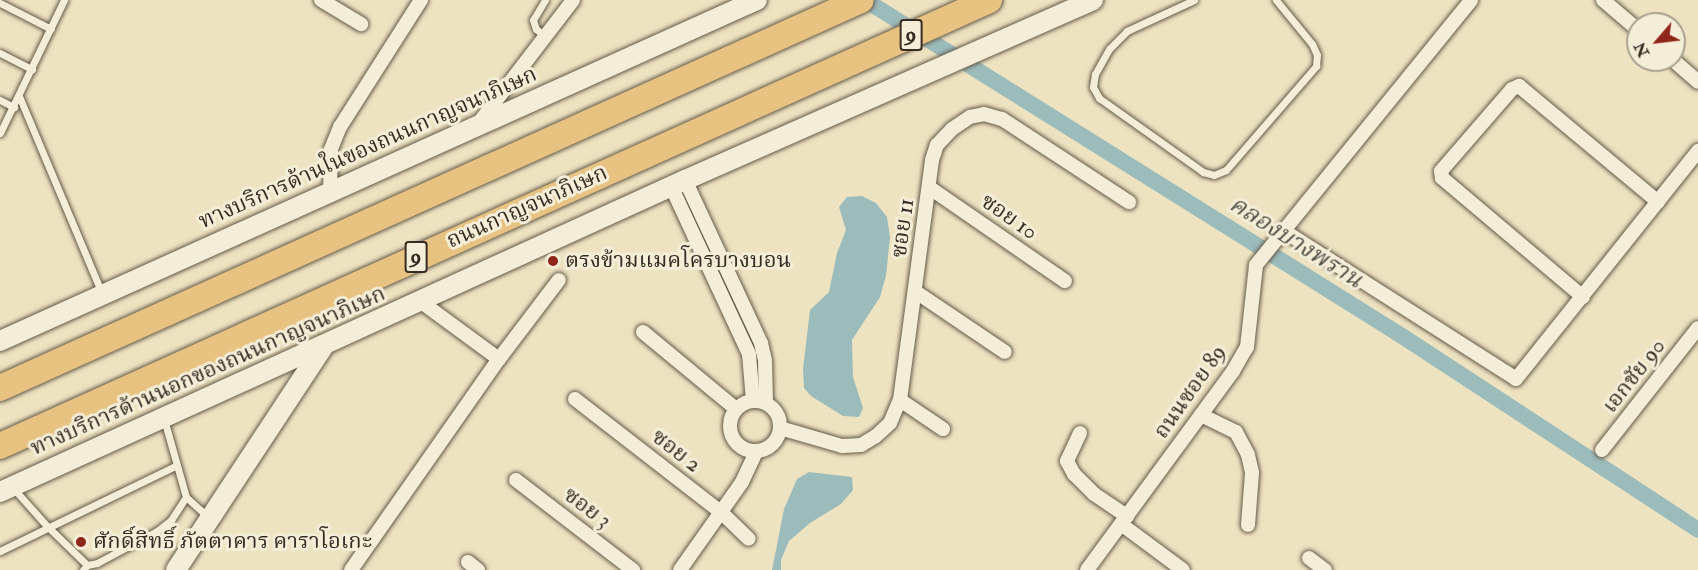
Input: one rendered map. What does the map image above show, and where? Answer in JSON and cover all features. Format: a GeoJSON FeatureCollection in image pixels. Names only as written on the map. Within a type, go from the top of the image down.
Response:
{"type":"FeatureCollection","features":[{"type":"Feature","properties":{"kind":"highway","name":"9"},"geometry":{"type":"LineString","coordinates":[[0,388],[861,0]]}},
{"type":"Feature","properties":{"kind":"highway","name":"ถนนกาญจนาภิเษก"},"geometry":{"type":"LineString","coordinates":[[0,446],[989,0]]}},
{"type":"Feature","properties":{"kind":"main road","name":"ทางบริการด้านในของถนนกาญจนาภิเษก"},"geometry":{"type":"LineString","coordinates":[[0,341],[330,193],[478,123],[757,0]]}},
{"type":"Feature","properties":{"kind":"main road","name":"ทางบริการด้านนอกของถนนกาญจนาภิเษก"},"geometry":{"type":"LineString","coordinates":[[6,489],[678,183],[1093,0]]}},
{"type":"Feature","properties":{"kind":"main road"},"geometry":{"type":"LineString","coordinates":[[176,570],[324,346]]}},
{"type":"Feature","properties":{"kind":"street"},"geometry":{"type":"LineString","coordinates":[[321,0],[361,24]]}},
{"type":"Feature","properties":{"kind":"street"},"geometry":{"type":"LineString","coordinates":[[330,193],[331,149],[340,127],[421,0]]}},
{"type":"Feature","properties":{"kind":"street"},"geometry":{"type":"LineString","coordinates":[[478,123],[546,38],[573,0]]}},
{"type":"Feature","properties":{"kind":"street","name":"ถนนซอย 89"},"geometry":{"type":"LineString","coordinates":[[1087,570],[1201,415],[1247,347],[1256,265],[1471,0]]}},
{"type":"Feature","properties":{"kind":"street"},"geometry":{"type":"LineString","coordinates":[[1603,0],[1626,20]]}},
{"type":"Feature","properties":{"kind":"street"},"geometry":{"type":"LineString","coordinates":[[1686,71],[1698,82]]}},
{"type":"Feature","properties":{"kind":"street"},"geometry":{"type":"LineString","coordinates":[[1583,297],[1442,178],[1441,171],[1512,88],[1519,86],[1658,202]]}},
{"type":"Feature","properties":{"kind":"street","name":"ซอย 11"},"geometry":{"type":"LineString","coordinates":[[780,428],[842,446],[861,445],[876,436],[890,423],[900,400],[932,160],[937,145],[952,129],[970,117],[984,114],[1002,119],[1129,202]]}},
{"type":"Feature","properties":{"kind":"street"},"geometry":{"type":"LineString","coordinates":[[1282,232],[1512,378],[1520,377],[1698,151]]}},
{"type":"Feature","properties":{"kind":"street"},"geometry":{"type":"LineString","coordinates":[[678,183],[760,343],[765,361],[759,402]]}},
{"type":"Feature","properties":{"kind":"street","name":"ซอย 10"},"geometry":{"type":"LineString","coordinates":[[930,188],[1065,281]]}},
{"type":"Feature","properties":{"kind":"street"},"geometry":{"type":"LineString","coordinates":[[351,570],[499,359],[559,280]]}},
{"type":"Feature","properties":{"kind":"street"},"geometry":{"type":"LineString","coordinates":[[916,292],[1005,352]]}},
{"type":"Feature","properties":{"kind":"street"},"geometry":{"type":"LineString","coordinates":[[421,302],[499,359]]}},
{"type":"Feature","properties":{"kind":"street","name":"เอกชัย 90"},"geometry":{"type":"LineString","coordinates":[[1602,450],[1698,328]]}},
{"type":"Feature","properties":{"kind":"street"},"geometry":{"type":"LineString","coordinates":[[643,332],[736,409]]}},
{"type":"Feature","properties":{"kind":"street","name":"ซอย 2"},"geometry":{"type":"LineString","coordinates":[[575,399],[722,513],[749,539]]}},
{"type":"Feature","properties":{"kind":"street"},"geometry":{"type":"LineString","coordinates":[[900,400],[943,429]]}},
{"type":"Feature","properties":{"kind":"street"},"geometry":{"type":"LineString","coordinates":[[759,402],[777,413],[780,428],[775,442],[763,451],[756,452],[740,447],[730,433],[729,424],[736,409],[759,402]]}},
{"type":"Feature","properties":{"kind":"street"},"geometry":{"type":"LineString","coordinates":[[1201,415],[1236,432],[1248,455],[1252,473],[1248,525]]}},
{"type":"Feature","properties":{"kind":"street"},"geometry":{"type":"LineString","coordinates":[[1080,434],[1067,461],[1074,474],[1183,570]]}},
{"type":"Feature","properties":{"kind":"street"},"geometry":{"type":"LineString","coordinates":[[680,570],[742,482],[756,452]]}},
{"type":"Feature","properties":{"kind":"street","name":"ซอย 3"},"geometry":{"type":"LineString","coordinates":[[516,480],[633,570]]}},
{"type":"Feature","properties":{"kind":"street"},"geometry":{"type":"LineString","coordinates":[[1310,558],[1325,570]]}},
{"type":"Feature","properties":{"kind":"lane"},"geometry":{"type":"LineString","coordinates":[[0,133],[64,0]]}},
{"type":"Feature","properties":{"kind":"lane"},"geometry":{"type":"LineString","coordinates":[[546,0],[533,20],[536,29],[546,38]]}},
{"type":"Feature","properties":{"kind":"lane"},"geometry":{"type":"LineString","coordinates":[[1194,0],[1127,31],[1109,49],[1095,74],[1094,87],[1099,98],[1203,172],[1214,175],[1226,170],[1316,66],[1317,55],[1312,44],[1276,0]]}},
{"type":"Feature","properties":{"kind":"lane"},"geometry":{"type":"LineString","coordinates":[[0,3],[51,29]]}},
{"type":"Feature","properties":{"kind":"lane"},"geometry":{"type":"LineString","coordinates":[[0,53],[32,69]]}},
{"type":"Feature","properties":{"kind":"lane"},"geometry":{"type":"LineString","coordinates":[[19,96],[103,294]]}},
{"type":"Feature","properties":{"kind":"lane"},"geometry":{"type":"LineString","coordinates":[[0,99],[14,107]]}},
{"type":"Feature","properties":{"kind":"lane"},"geometry":{"type":"LineString","coordinates":[[164,418],[186,497],[210,518]]}},
{"type":"Feature","properties":{"kind":"lane"},"geometry":{"type":"LineString","coordinates":[[0,551],[46,526],[176,466]]}},
{"type":"Feature","properties":{"kind":"lane"},"geometry":{"type":"LineString","coordinates":[[6,489],[85,567],[157,531],[171,520],[186,497]]}},
{"type":"Feature","properties":{"kind":"water"},"geometry":{"type":"Polygon","coordinates":[[[862,196],[876,203],[887,217],[890,237],[886,276],[880,297],[852,340],[853,377],[863,408],[859,417],[843,416],[811,396],[804,388],[803,369],[810,310],[829,292],[837,253],[846,230],[839,207],[847,197],[862,196]]]}},
{"type":"Feature","properties":{"kind":"water"},"geometry":{"type":"Polygon","coordinates":[[[809,472],[852,477],[853,490],[841,504],[810,523],[789,541],[781,560],[781,570],[772,570],[784,509],[797,479],[809,472]]]}},
{"type":"Feature","properties":{"kind":"waterway","name":"คลองบางพราน"},"geometry":{"type":"LineString","coordinates":[[865,0],[1402,336],[1698,530]]}},
{"type":"Feature","properties":{"kind":"place","name":"ตรงข้ามแมคโครบางบอน"},"geometry":{"type":"Point","coordinates":[553,261]}},
{"type":"Feature","properties":{"kind":"place","name":"ศักดิ์สิทธิ์ ภัตตาคาร คาราโอเกะ"},"geometry":{"type":"Point","coordinates":[81,542]}}]}
